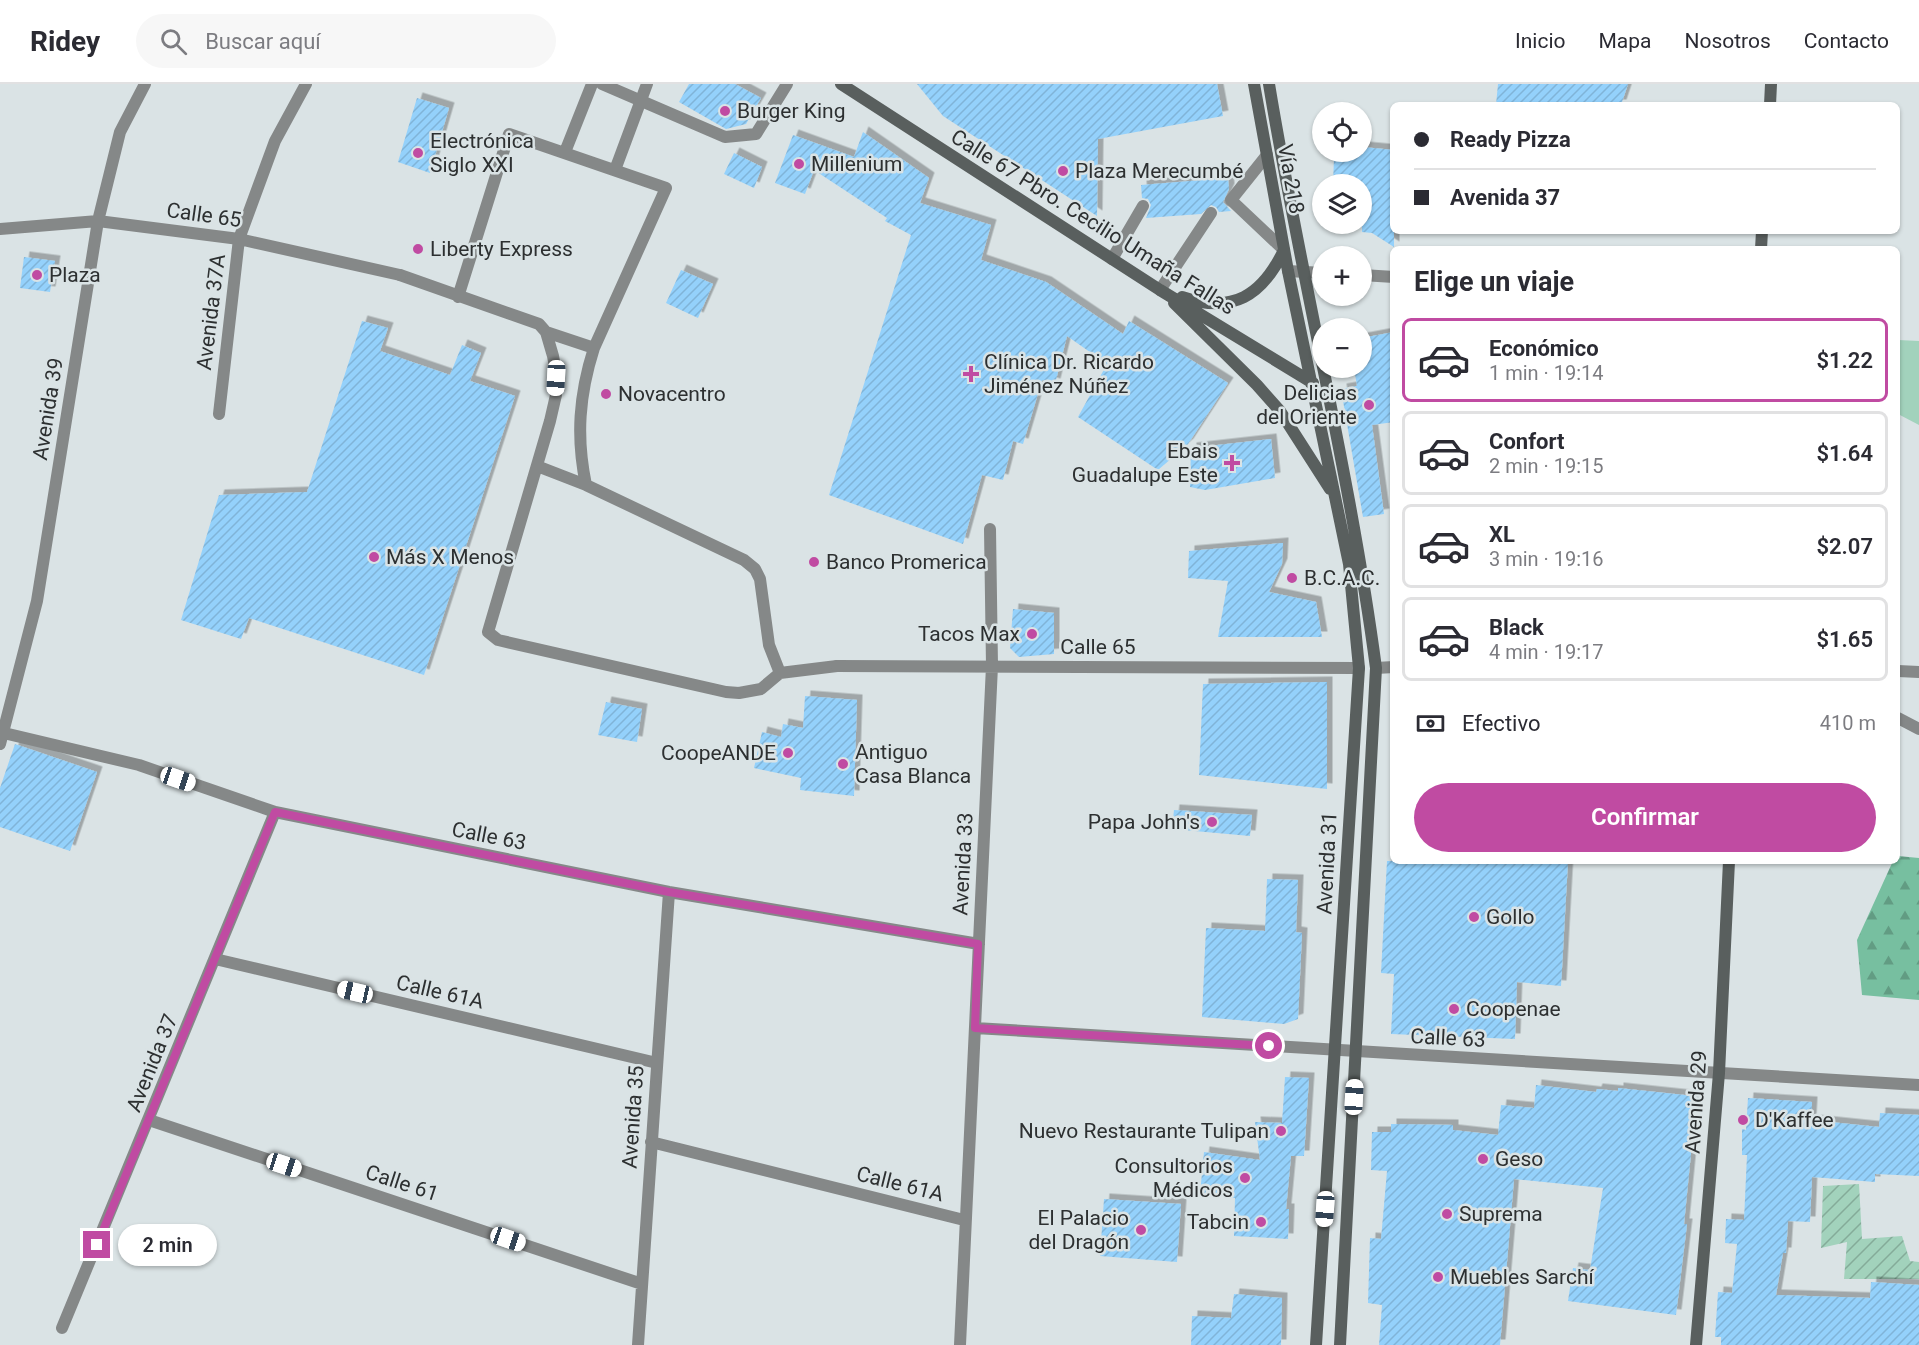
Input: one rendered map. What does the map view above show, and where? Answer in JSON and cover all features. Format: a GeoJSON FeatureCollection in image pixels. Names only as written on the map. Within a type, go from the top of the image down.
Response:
{"type":"FeatureCollection","features":[{"type":"Feature","properties":{"kind":"main road","name":"Calle 67 Pbro. Cecilio Umaña Fallas"},"geometry":{"type":"LineString","coordinates":[[841,84],[1160,290],[1311,384],[1326,391]]}},
{"type":"Feature","properties":{"kind":"main road","name":"Vía 218"},"geometry":{"type":"LineString","coordinates":[[1254,84],[1311,384]]}},
{"type":"Feature","properties":{"kind":"main road","name":"Vía 218"},"geometry":{"type":"LineString","coordinates":[[1269,84],[1326,391]]}},
{"type":"Feature","properties":{"kind":"main road"},"geometry":{"type":"LineString","coordinates":[[1770,102],[1771,84]]}},
{"type":"Feature","properties":{"kind":"main road"},"geometry":{"type":"LineString","coordinates":[[1160,290],[1197,302],[1225,304],[1251,294],[1272,275],[1284,250]]}},
{"type":"Feature","properties":{"kind":"main road"},"geometry":{"type":"LineString","coordinates":[[1160,290],[1257,385],[1280,411],[1335,498]]}},
{"type":"Feature","properties":{"kind":"main road","name":"Avenida 31"},"geometry":{"type":"LineString","coordinates":[[1311,384],[1349,564],[1359,668],[1316,1345]]}},
{"type":"Feature","properties":{"kind":"main road","name":"Avenida 31"},"geometry":{"type":"LineString","coordinates":[[1326,391],[1362,560],[1376,668],[1340,1345]]}},
{"type":"Feature","properties":{"kind":"main road","name":"Avenida 29"},"geometry":{"type":"LineString","coordinates":[[1696,1345],[1719,1073],[1729,864]]}},
{"type":"Feature","properties":{"kind":"street","name":"Avenida 39"},"geometry":{"type":"LineString","coordinates":[[1,736],[37,601],[98,221],[120,132],[145,84]]}},
{"type":"Feature","properties":{"kind":"street","name":"Avenida 37A"},"geometry":{"type":"LineString","coordinates":[[219,414],[239,239],[275,141],[306,84]]}},
{"type":"Feature","properties":{"kind":"street"},"geometry":{"type":"LineString","coordinates":[[566,152],[592,84]]}},
{"type":"Feature","properties":{"kind":"street"},"geometry":{"type":"LineString","coordinates":[[602,84],[725,137],[756,134],[787,84]]}},
{"type":"Feature","properties":{"kind":"street"},"geometry":{"type":"LineString","coordinates":[[615,170],[647,84]]}},
{"type":"Feature","properties":{"kind":"street"},"geometry":{"type":"LineString","coordinates":[[458,297],[509,134],[666,188],[594,348],[584,381],[579,416],[580,450],[586,484]]}},
{"type":"Feature","properties":{"kind":"street"},"geometry":{"type":"LineString","coordinates":[[1267,155],[1231,200],[1284,250]]}},
{"type":"Feature","properties":{"kind":"street"},"geometry":{"type":"LineString","coordinates":[[1112,259],[1143,206]]}},
{"type":"Feature","properties":{"kind":"street"},"geometry":{"type":"LineString","coordinates":[[1160,290],[1211,213]]}},
{"type":"Feature","properties":{"kind":"street","name":"Calle 65"},"geometry":{"type":"LineString","coordinates":[[0,229],[98,221],[239,239],[400,275],[539,324],[546,332],[594,348]]}},
{"type":"Feature","properties":{"kind":"street"},"geometry":{"type":"LineString","coordinates":[[1288,271],[1312,272]]}},
{"type":"Feature","properties":{"kind":"street"},"geometry":{"type":"LineString","coordinates":[[1372,276],[1390,277]]}},
{"type":"Feature","properties":{"kind":"street"},"geometry":{"type":"LineString","coordinates":[[537,466],[586,484],[744,560],[756,569],[760,579],[769,645],[780,673],[761,689],[739,693],[726,692],[498,640],[488,632],[556,394],[556,378],[546,332]]}},
{"type":"Feature","properties":{"kind":"street","name":"Avenida 33"},"geometry":{"type":"LineString","coordinates":[[960,1345],[964,1220],[992,666],[990,529]]}},
{"type":"Feature","properties":{"kind":"street","name":"Calle 65"},"geometry":{"type":"LineString","coordinates":[[780,673],[837,666],[1359,668]]}},
{"type":"Feature","properties":{"kind":"street"},"geometry":{"type":"LineString","coordinates":[[1376,668],[1390,667]]}},
{"type":"Feature","properties":{"kind":"street"},"geometry":{"type":"LineString","coordinates":[[1900,671],[1919,672]]}},
{"type":"Feature","properties":{"kind":"street"},"geometry":{"type":"LineString","coordinates":[[1900,719],[1919,729]]}},
{"type":"Feature","properties":{"kind":"street","name":"Calle 63"},"geometry":{"type":"LineString","coordinates":[[1,736],[139,765],[275,812],[669,892],[978,944]]}},
{"type":"Feature","properties":{"kind":"street","name":"Avenida 37"},"geometry":{"type":"LineString","coordinates":[[62,1328],[150,1120],[275,812]]}},
{"type":"Feature","properties":{"kind":"street","name":"Avenida 35"},"geometry":{"type":"LineString","coordinates":[[638,1345],[669,892]]}},
{"type":"Feature","properties":{"kind":"street","name":"Calle 61A"},"geometry":{"type":"LineString","coordinates":[[215,959],[657,1063]]}},
{"type":"Feature","properties":{"kind":"street","name":"Calle 63"},"geometry":{"type":"LineString","coordinates":[[975,1028],[1919,1085]]}},
{"type":"Feature","properties":{"kind":"street","name":"Calle 61"},"geometry":{"type":"LineString","coordinates":[[150,1120],[642,1284]]}},
{"type":"Feature","properties":{"kind":"street","name":"Calle 61A"},"geometry":{"type":"LineString","coordinates":[[651,1142],[964,1220]]}},
{"type":"Feature","properties":{"kind":"green space"},"geometry":{"type":"Polygon","coordinates":[[[1900,340],[1919,341],[1919,425],[1900,415],[1900,340]]]}},
{"type":"Feature","properties":{"kind":"green space"},"geometry":{"type":"Polygon","coordinates":[[[1900,856],[1919,858],[1919,1000],[1862,995],[1857,940],[1892,864],[1900,864],[1900,856]]]}},
{"type":"Feature","properties":{"kind":"green space"},"geometry":{"type":"Polygon","coordinates":[[[1859,1184],[1862,1239],[1902,1236],[1910,1261],[1919,1262],[1919,1279],[1844,1279],[1847,1242],[1821,1248],[1823,1186],[1859,1184]]]}},
{"type":"Feature","properties":{"kind":"building","name":"Burger King"},"geometry":{"type":"Polygon","coordinates":[[[689,84],[735,84],[761,98],[746,124],[726,129],[679,102],[689,84]]]}},
{"type":"Feature","properties":{"kind":"building","name":"Plaza Merecumbé"},"geometry":{"type":"Polygon","coordinates":[[[917,84],[1217,84],[1223,116],[1098,139],[1097,216],[943,116],[917,84]]]}},
{"type":"Feature","properties":{"kind":"building"},"geometry":{"type":"Polygon","coordinates":[[[1498,84],[1628,84],[1622,102],[1496,102],[1498,84]]]}},
{"type":"Feature","properties":{"kind":"building"},"geometry":{"type":"Polygon","coordinates":[[[417,98],[449,108],[430,173],[398,162],[417,98]]]}},
{"type":"Feature","properties":{"kind":"building","name":"Clínica Dr. Ricardo Jiménez Núñez"},"geometry":{"type":"Polygon","coordinates":[[[863,132],[929,178],[920,203],[991,225],[981,260],[1046,282],[1123,334],[1129,321],[1228,383],[1188,444],[1158,470],[1078,417],[1107,364],[1067,336],[1055,384],[1042,380],[1023,444],[1013,441],[1003,480],[982,475],[963,544],[829,495],[911,235],[885,221],[887,218],[814,170],[805,194],[775,183],[793,135],[854,157],[863,132]]]}},
{"type":"Feature","properties":{"kind":"building"},"geometry":{"type":"Polygon","coordinates":[[[1372,148],[1390,150],[1390,234],[1394,234],[1394,246],[1372,233],[1372,174],[1333,174],[1334,162],[1372,162],[1372,148]]]}},
{"type":"Feature","properties":{"kind":"building"},"geometry":{"type":"Polygon","coordinates":[[[734,153],[762,167],[754,188],[724,174],[734,153]]]}},
{"type":"Feature","properties":{"kind":"building"},"geometry":{"type":"Polygon","coordinates":[[[1228,178],[1229,189],[1223,202],[1231,211],[1219,212],[1211,205],[1201,214],[1146,218],[1151,205],[1148,199],[1142,198],[1141,185],[1228,178]]]}},
{"type":"Feature","properties":{"kind":"building","name":"Plaza"},"geometry":{"type":"Polygon","coordinates":[[[24,257],[55,261],[50,292],[20,288],[24,257]]]}},
{"type":"Feature","properties":{"kind":"building"},"geometry":{"type":"Polygon","coordinates":[[[681,270],[713,284],[698,318],[666,303],[681,270]]]}},
{"type":"Feature","properties":{"kind":"building","name":"Más X Menos"},"geometry":{"type":"Polygon","coordinates":[[[362,321],[388,328],[380,351],[450,375],[462,345],[481,353],[470,381],[515,396],[424,675],[249,618],[241,639],[181,620],[219,495],[307,492],[362,321]]]}},
{"type":"Feature","properties":{"kind":"building"},"geometry":{"type":"Polygon","coordinates":[[[1390,333],[1390,423],[1372,425],[1384,514],[1363,517],[1341,389],[1357,386],[1356,378],[1372,378],[1372,336],[1390,333]]]}},
{"type":"Feature","properties":{"kind":"building","name":"Ebais Guadalupe Este"},"geometry":{"type":"Polygon","coordinates":[[[1271,439],[1275,478],[1205,490],[1190,487],[1191,448],[1271,439]]]}},
{"type":"Feature","properties":{"kind":"building"},"geometry":{"type":"Polygon","coordinates":[[[1283,543],[1282,564],[1269,592],[1316,602],[1322,637],[1218,637],[1228,581],[1188,578],[1189,551],[1283,543]]]}},
{"type":"Feature","properties":{"kind":"building","name":"Tacos Max"},"geometry":{"type":"Polygon","coordinates":[[[1013,609],[1054,613],[1054,654],[1019,657],[1010,648],[1013,609]]]}},
{"type":"Feature","properties":{"kind":"building"},"geometry":{"type":"Polygon","coordinates":[[[1327,682],[1327,789],[1199,775],[1203,684],[1327,682]]]}},
{"type":"Feature","properties":{"kind":"building"},"geometry":{"type":"Polygon","coordinates":[[[805,696],[857,700],[854,796],[800,790],[801,778],[754,768],[762,732],[781,737],[783,724],[803,728],[805,696]]]}},
{"type":"Feature","properties":{"kind":"building"},"geometry":{"type":"Polygon","coordinates":[[[606,702],[642,709],[637,742],[598,735],[606,702]]]}},
{"type":"Feature","properties":{"kind":"building"},"geometry":{"type":"Polygon","coordinates":[[[15,744],[97,772],[70,851],[0,827],[0,788],[15,744]]]}},
{"type":"Feature","properties":{"kind":"building","name":"Papa John's"},"geometry":{"type":"Polygon","coordinates":[[[1174,810],[1252,815],[1250,836],[1172,829],[1174,810]]]}},
{"type":"Feature","properties":{"kind":"building","name":"Gollo"},"geometry":{"type":"Polygon","coordinates":[[[1387,861],[1390,861],[1390,864],[1568,864],[1561,986],[1517,982],[1515,1039],[1391,1034],[1394,974],[1381,973],[1387,861]]]}},
{"type":"Feature","properties":{"kind":"building"},"geometry":{"type":"Polygon","coordinates":[[[1267,879],[1298,880],[1296,932],[1302,933],[1298,1019],[1284,1024],[1202,1017],[1206,928],[1265,931],[1267,879]]]}},
{"type":"Feature","properties":{"kind":"building"},"geometry":{"type":"Polygon","coordinates":[[[1285,1077],[1309,1078],[1304,1156],[1291,1156],[1286,1209],[1289,1209],[1288,1239],[1234,1236],[1235,1198],[1200,1194],[1204,1152],[1260,1160],[1255,1122],[1282,1123],[1285,1077]]]}},
{"type":"Feature","properties":{"kind":"building"},"geometry":{"type":"Polygon","coordinates":[[[1536,1085],[1596,1092],[1597,1089],[1618,1091],[1618,1088],[1694,1096],[1684,1224],[1687,1224],[1676,1315],[1568,1301],[1573,1268],[1590,1270],[1603,1188],[1514,1179],[1500,1345],[1379,1345],[1382,1305],[1368,1303],[1370,1238],[1381,1239],[1387,1171],[1371,1170],[1372,1132],[1391,1132],[1391,1124],[1453,1125],[1453,1130],[1498,1135],[1501,1105],[1534,1108],[1536,1085]]]}},
{"type":"Feature","properties":{"kind":"building"},"geometry":{"type":"Polygon","coordinates":[[[1748,1098],[1812,1102],[1811,1120],[1879,1127],[1880,1113],[1919,1115],[1919,1176],[1875,1174],[1875,1182],[1812,1177],[1810,1222],[1788,1221],[1786,1253],[1783,1253],[1776,1295],[1870,1298],[1871,1282],[1919,1285],[1919,1345],[1721,1345],[1721,1337],[1715,1337],[1718,1292],[1732,1293],[1737,1244],[1725,1243],[1726,1219],[1744,1220],[1747,1155],[1742,1155],[1742,1129],[1746,1130],[1748,1098]]]}},
{"type":"Feature","properties":{"kind":"building","name":"El Palacio del Dragón"},"geometry":{"type":"Polygon","coordinates":[[[1104,1199],[1181,1204],[1177,1262],[1100,1256],[1104,1199]]]}},
{"type":"Feature","properties":{"kind":"building"},"geometry":{"type":"Polygon","coordinates":[[[1234,1294],[1282,1298],[1281,1345],[1191,1345],[1192,1316],[1231,1318],[1234,1294]]]}},
{"type":"Feature","properties":{"kind":"place","name":"Burger King"},"geometry":{"type":"Point","coordinates":[725,111]}},
{"type":"Feature","properties":{"kind":"place","name":"Electrónica Siglo XXI"},"geometry":{"type":"Point","coordinates":[418,153]}},
{"type":"Feature","properties":{"kind":"place","name":"Millenium"},"geometry":{"type":"Point","coordinates":[799,164]}},
{"type":"Feature","properties":{"kind":"place","name":"Plaza Merecumbé"},"geometry":{"type":"Point","coordinates":[1063,171]}},
{"type":"Feature","properties":{"kind":"place","name":"Liberty Express"},"geometry":{"type":"Point","coordinates":[418,249]}},
{"type":"Feature","properties":{"kind":"place","name":"Plaza"},"geometry":{"type":"Point","coordinates":[37,275]}},
{"type":"Feature","properties":{"kind":"place","name":"Clínica Dr. Ricardo Jiménez Núñez"},"geometry":{"type":"Point","coordinates":[971,374]}},
{"type":"Feature","properties":{"kind":"place","name":"Novacentro"},"geometry":{"type":"Point","coordinates":[606,394]}},
{"type":"Feature","properties":{"kind":"place","name":"Delicias del Oriente"},"geometry":{"type":"Point","coordinates":[1369,405]}},
{"type":"Feature","properties":{"kind":"place","name":"Ebais Guadalupe Este"},"geometry":{"type":"Point","coordinates":[1232,463]}},
{"type":"Feature","properties":{"kind":"place","name":"Más X Menos"},"geometry":{"type":"Point","coordinates":[374,557]}},
{"type":"Feature","properties":{"kind":"place","name":"Banco Promerica"},"geometry":{"type":"Point","coordinates":[814,562]}},
{"type":"Feature","properties":{"kind":"place","name":"B.C.A.C."},"geometry":{"type":"Point","coordinates":[1292,578]}},
{"type":"Feature","properties":{"kind":"place","name":"Tacos Max"},"geometry":{"type":"Point","coordinates":[1032,634]}},
{"type":"Feature","properties":{"kind":"place","name":"CoopeANDE"},"geometry":{"type":"Point","coordinates":[788,753]}},
{"type":"Feature","properties":{"kind":"place","name":"Antiguo Casa Blanca"},"geometry":{"type":"Point","coordinates":[843,764]}},
{"type":"Feature","properties":{"kind":"place","name":"Papa John's"},"geometry":{"type":"Point","coordinates":[1212,822]}},
{"type":"Feature","properties":{"kind":"place","name":"Gollo"},"geometry":{"type":"Point","coordinates":[1474,917]}},
{"type":"Feature","properties":{"kind":"place","name":"Coopenae"},"geometry":{"type":"Point","coordinates":[1454,1009]}},
{"type":"Feature","properties":{"kind":"place","name":"D'Kaffee"},"geometry":{"type":"Point","coordinates":[1743,1120]}},
{"type":"Feature","properties":{"kind":"place","name":"Nuevo Restaurante Tulipan"},"geometry":{"type":"Point","coordinates":[1281,1131]}},
{"type":"Feature","properties":{"kind":"place","name":"Geso"},"geometry":{"type":"Point","coordinates":[1483,1159]}},
{"type":"Feature","properties":{"kind":"place","name":"Consultorios Médicos"},"geometry":{"type":"Point","coordinates":[1245,1178]}},
{"type":"Feature","properties":{"kind":"place","name":"Suprema"},"geometry":{"type":"Point","coordinates":[1447,1214]}},
{"type":"Feature","properties":{"kind":"place","name":"Tabcin"},"geometry":{"type":"Point","coordinates":[1261,1222]}},
{"type":"Feature","properties":{"kind":"place","name":"El Palacio del Dragón"},"geometry":{"type":"Point","coordinates":[1141,1230]}},
{"type":"Feature","properties":{"kind":"place","name":"Muebles Sarchí"},"geometry":{"type":"Point","coordinates":[1438,1277]}},
{"type":"Feature","properties":{"kind":"route"},"geometry":{"type":"LineString","coordinates":[[97,1245],[275,812],[669,892],[978,944],[975,1028],[1269,1046]]}}]}
